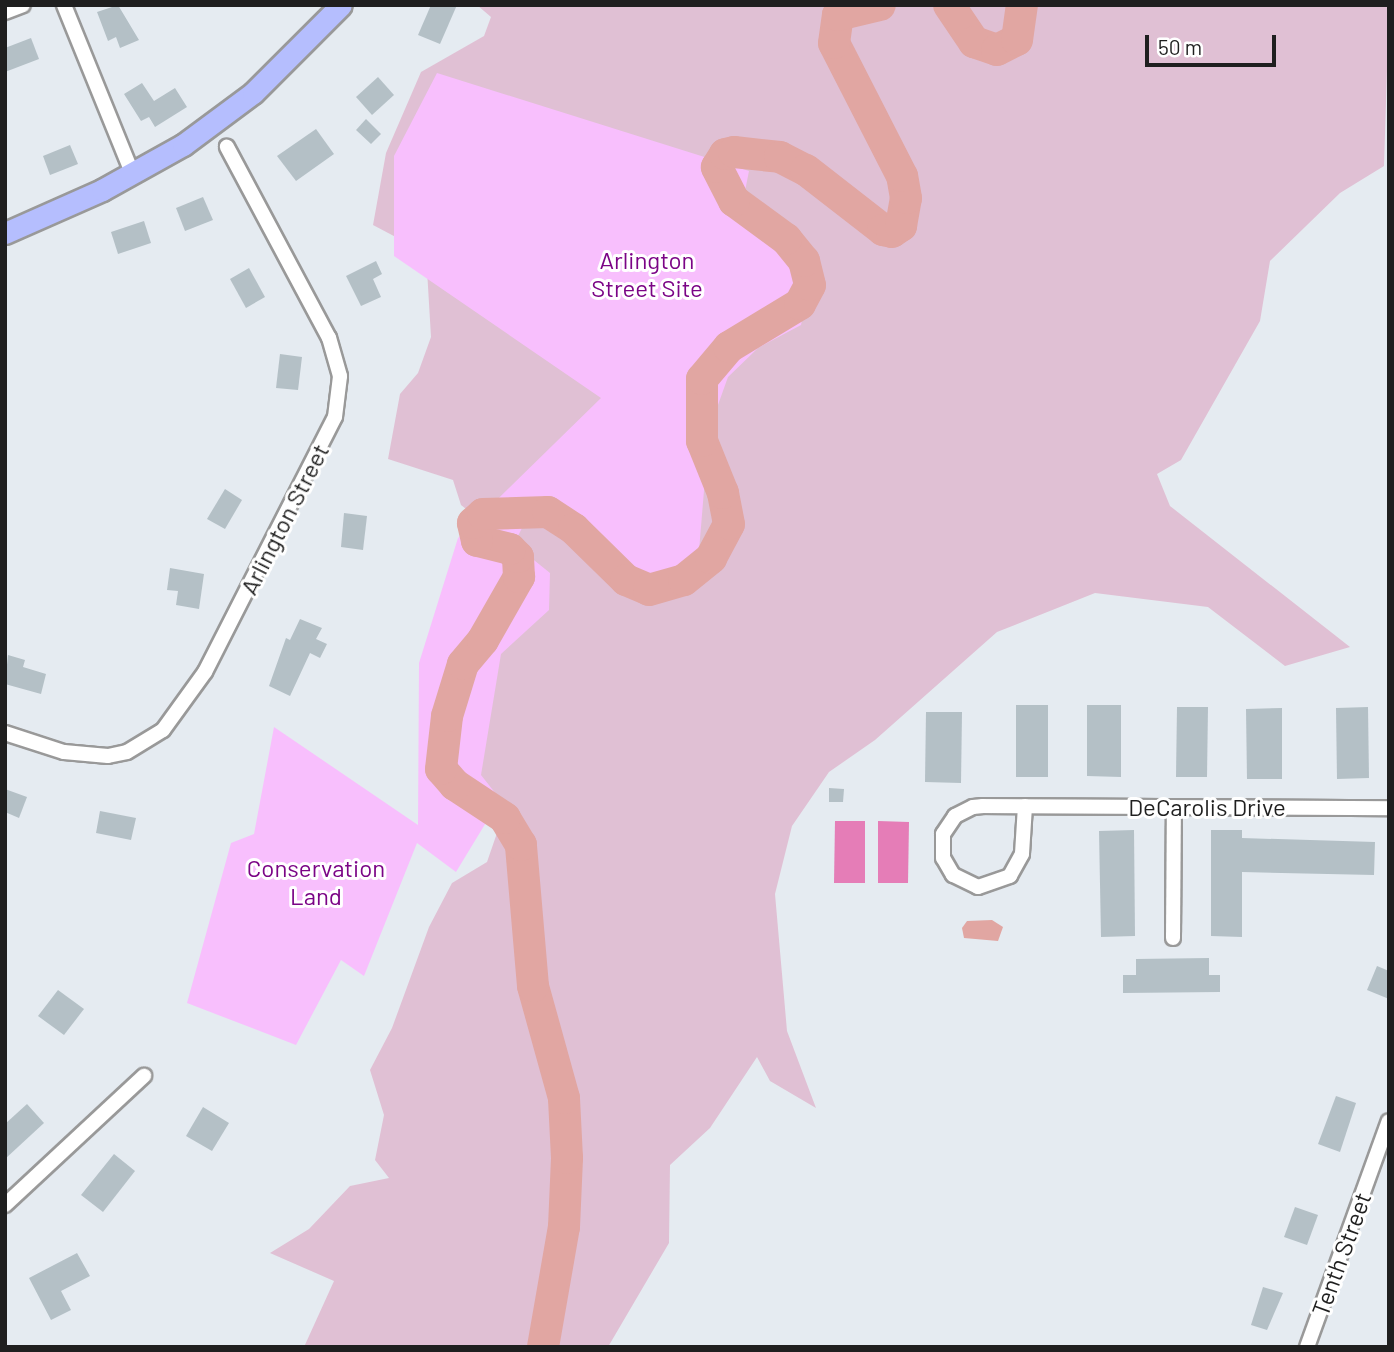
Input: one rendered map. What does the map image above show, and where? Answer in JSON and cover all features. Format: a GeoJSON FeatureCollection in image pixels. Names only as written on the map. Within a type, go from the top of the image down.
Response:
{"type":"FeatureCollection","features":[{"type":"Feature","properties":{"kind":"main road"},"geometry":{"type":"LineString","coordinates":[[5,233],[134,174],[237,106],[341,5]]}},
{"type":"Feature","properties":{"kind":"street"},"geometry":{"type":"LineString","coordinates":[[5,12],[23,5]]}},
{"type":"Feature","properties":{"kind":"street"},"geometry":{"type":"LineString","coordinates":[[64,5],[134,174]]}},
{"type":"Feature","properties":{"kind":"street","name":"Arlington Street"},"geometry":{"type":"LineString","coordinates":[[5,733],[64,751],[108,756],[127,752],[163,730],[205,672],[335,417],[340,376],[333,347],[227,147]]}},
{"type":"Feature","properties":{"kind":"street","name":"DeCarolis Drive"},"geometry":{"type":"LineString","coordinates":[[1025,806],[1022,854],[1010,876],[999,884],[978,887],[953,875],[943,858],[941,843],[955,816],[979,806],[1025,806],[1389,808]]}},
{"type":"Feature","properties":{"kind":"street"},"geometry":{"type":"LineString","coordinates":[[1173,938],[1174,807]]}},
{"type":"Feature","properties":{"kind":"street"},"geometry":{"type":"LineString","coordinates":[[5,1205],[144,1076]]}},
{"type":"Feature","properties":{"kind":"street","name":"Tenth Street"},"geometry":{"type":"LineString","coordinates":[[1307,1347],[1389,1121]]}},
{"type":"Feature","properties":{"kind":"green space"},"geometry":{"type":"Polygon","coordinates":[[[477,5],[1389,5],[1384,166],[1340,193],[1270,261],[1260,321],[1181,460],[1157,474],[1170,506],[1350,647],[1285,666],[1208,607],[1095,593],[997,632],[875,740],[829,772],[792,826],[775,894],[787,1031],[816,1108],[770,1081],[757,1057],[710,1128],[670,1165],[669,1243],[608,1347],[304,1347],[334,1281],[270,1253],[309,1229],[350,1186],[389,1178],[375,1160],[384,1115],[370,1070],[392,1028],[429,927],[452,883],[487,862],[497,833],[480,813],[431,723],[543,570],[461,505],[453,480],[388,459],[400,394],[418,373],[431,337],[426,253],[373,225],[386,153],[421,72],[484,36],[491,17],[477,5]]]}},
{"type":"Feature","properties":{"kind":"green space","name":"Arlington Street Site"},"geometry":{"type":"Polygon","coordinates":[[[437,73],[749,171],[745,191],[810,249],[814,263],[801,325],[758,348],[728,377],[709,430],[699,551],[668,586],[632,579],[581,532],[526,520],[514,544],[550,573],[549,610],[501,654],[481,775],[496,794],[490,816],[456,872],[417,843],[364,976],[341,960],[296,1045],[187,1003],[231,843],[254,834],[274,727],[418,825],[419,663],[458,538],[601,398],[394,256],[394,156],[437,73]]]}},
{"type":"Feature","properties":{"kind":"shaded area"},"geometry":{"type":"Polygon","coordinates":[[[835,821],[865,821],[865,883],[834,883],[835,821]]]}},
{"type":"Feature","properties":{"kind":"shaded area"},"geometry":{"type":"Polygon","coordinates":[[[878,821],[909,822],[908,883],[878,883],[878,821]]]}},
{"type":"Feature","properties":{"kind":"shaded area"},"geometry":{"type":"Polygon","coordinates":[[[992,920],[1003,927],[998,941],[964,938],[962,928],[967,921],[992,920]]]}},
{"type":"Feature","properties":{"kind":"building"},"geometry":{"type":"Polygon","coordinates":[[[118,5],[139,40],[120,48],[116,37],[108,41],[97,12],[118,5]]]}},
{"type":"Feature","properties":{"kind":"building"},"geometry":{"type":"Polygon","coordinates":[[[431,5],[457,5],[440,44],[418,35],[431,5]]]}},
{"type":"Feature","properties":{"kind":"building"},"geometry":{"type":"Polygon","coordinates":[[[31,38],[39,59],[5,72],[5,48],[31,38]]]}},
{"type":"Feature","properties":{"kind":"building"},"geometry":{"type":"Polygon","coordinates":[[[378,77],[394,95],[372,115],[356,97],[378,77]]]}},
{"type":"Feature","properties":{"kind":"building"},"geometry":{"type":"Polygon","coordinates":[[[142,83],[154,101],[175,88],[187,107],[155,127],[149,117],[141,121],[124,94],[142,83]]]}},
{"type":"Feature","properties":{"kind":"building"},"geometry":{"type":"Polygon","coordinates":[[[366,119],[381,134],[371,144],[356,130],[366,119]]]}},
{"type":"Feature","properties":{"kind":"building"},"geometry":{"type":"Polygon","coordinates":[[[316,129],[334,154],[296,181],[277,156],[316,129]]]}},
{"type":"Feature","properties":{"kind":"building"},"geometry":{"type":"Polygon","coordinates":[[[70,145],[78,164],[50,175],[43,156],[70,145]]]}},
{"type":"Feature","properties":{"kind":"building"},"geometry":{"type":"Polygon","coordinates":[[[203,197],[213,220],[185,231],[176,208],[203,197]]]}},
{"type":"Feature","properties":{"kind":"building"},"geometry":{"type":"Polygon","coordinates":[[[144,221],[151,243],[118,254],[111,232],[144,221]]]}},
{"type":"Feature","properties":{"kind":"building"},"geometry":{"type":"Polygon","coordinates":[[[376,261],[382,274],[373,279],[381,297],[361,306],[346,276],[376,261]]]}},
{"type":"Feature","properties":{"kind":"building"},"geometry":{"type":"Polygon","coordinates":[[[249,268],[265,297],[246,308],[230,279],[249,268]]]}},
{"type":"Feature","properties":{"kind":"building"},"geometry":{"type":"Polygon","coordinates":[[[280,354],[302,357],[298,390],[276,388],[280,354]]]}},
{"type":"Feature","properties":{"kind":"building"},"geometry":{"type":"Polygon","coordinates":[[[225,489],[242,500],[225,529],[207,519],[225,489]]]}},
{"type":"Feature","properties":{"kind":"building"},"geometry":{"type":"Polygon","coordinates":[[[344,513],[367,516],[363,550],[341,547],[344,513]]]}},
{"type":"Feature","properties":{"kind":"building"},"geometry":{"type":"Polygon","coordinates":[[[170,568],[204,574],[199,609],[176,605],[178,591],[167,590],[170,568]]]}},
{"type":"Feature","properties":{"kind":"building"},"geometry":{"type":"Polygon","coordinates":[[[300,619],[322,628],[316,639],[327,644],[320,658],[310,653],[290,696],[269,686],[286,638],[290,640],[300,619]]]}},
{"type":"Feature","properties":{"kind":"building"},"geometry":{"type":"Polygon","coordinates":[[[8,655],[25,660],[23,667],[46,674],[41,694],[5,684],[8,655]]]}},
{"type":"Feature","properties":{"kind":"building"},"geometry":{"type":"Polygon","coordinates":[[[1016,705],[1048,705],[1048,777],[1016,777],[1016,705]]]}},
{"type":"Feature","properties":{"kind":"building"},"geometry":{"type":"Polygon","coordinates":[[[1087,705],[1121,705],[1121,777],[1087,776],[1087,705]]]}},
{"type":"Feature","properties":{"kind":"building"},"geometry":{"type":"Polygon","coordinates":[[[1177,707],[1208,707],[1207,777],[1176,777],[1177,707]]]}},
{"type":"Feature","properties":{"kind":"building"},"geometry":{"type":"Polygon","coordinates":[[[1368,707],[1369,778],[1337,779],[1336,708],[1368,707]]]}},
{"type":"Feature","properties":{"kind":"building"},"geometry":{"type":"Polygon","coordinates":[[[1282,708],[1282,779],[1247,779],[1246,709],[1282,708]]]}},
{"type":"Feature","properties":{"kind":"building"},"geometry":{"type":"Polygon","coordinates":[[[926,712],[962,712],[961,783],[925,782],[926,712]]]}},
{"type":"Feature","properties":{"kind":"building"},"geometry":{"type":"Polygon","coordinates":[[[829,788],[844,789],[843,802],[829,802],[829,788]]]}},
{"type":"Feature","properties":{"kind":"building"},"geometry":{"type":"Polygon","coordinates":[[[5,789],[27,797],[19,818],[5,812],[5,789]]]}},
{"type":"Feature","properties":{"kind":"building"},"geometry":{"type":"Polygon","coordinates":[[[100,811],[136,818],[131,840],[96,833],[100,811]]]}},
{"type":"Feature","properties":{"kind":"building"},"geometry":{"type":"Polygon","coordinates":[[[1134,830],[1135,936],[1101,937],[1099,831],[1134,830]]]}},
{"type":"Feature","properties":{"kind":"building"},"geometry":{"type":"Polygon","coordinates":[[[1211,830],[1242,830],[1242,838],[1375,842],[1374,875],[1242,872],[1242,937],[1211,936],[1211,830]]]}},
{"type":"Feature","properties":{"kind":"building"},"geometry":{"type":"Polygon","coordinates":[[[1209,958],[1209,975],[1220,975],[1220,992],[1123,993],[1123,975],[1136,975],[1136,959],[1209,958]]]}},
{"type":"Feature","properties":{"kind":"building"},"geometry":{"type":"Polygon","coordinates":[[[1377,966],[1389,971],[1389,999],[1367,990],[1377,966]]]}},
{"type":"Feature","properties":{"kind":"building"},"geometry":{"type":"Polygon","coordinates":[[[58,990],[84,1009],[64,1035],[38,1016],[58,990]]]}},
{"type":"Feature","properties":{"kind":"building"},"geometry":{"type":"Polygon","coordinates":[[[1336,1096],[1356,1103],[1340,1152],[1318,1144],[1336,1096]]]}},
{"type":"Feature","properties":{"kind":"building"},"geometry":{"type":"Polygon","coordinates":[[[27,1104],[44,1123],[5,1159],[5,1124],[27,1104]]]}},
{"type":"Feature","properties":{"kind":"building"},"geometry":{"type":"Polygon","coordinates":[[[203,1107],[229,1123],[212,1151],[186,1136],[203,1107]]]}},
{"type":"Feature","properties":{"kind":"building"},"geometry":{"type":"Polygon","coordinates":[[[114,1154],[135,1171],[103,1212],[81,1195],[114,1154]]]}},
{"type":"Feature","properties":{"kind":"building"},"geometry":{"type":"Polygon","coordinates":[[[1295,1207],[1318,1215],[1307,1245],[1284,1237],[1295,1207]]]}},
{"type":"Feature","properties":{"kind":"building"},"geometry":{"type":"Polygon","coordinates":[[[77,1253],[90,1276],[61,1291],[71,1310],[51,1320],[29,1278],[77,1253]]]}},
{"type":"Feature","properties":{"kind":"building"},"geometry":{"type":"Polygon","coordinates":[[[1263,1287],[1283,1293],[1267,1330],[1251,1325],[1263,1287]]]}},
{"type":"Feature","properties":{"kind":"waterway"},"geometry":{"type":"LineString","coordinates":[[543,1347],[564,1227],[567,1158],[564,1098],[533,986],[521,845],[505,818],[455,785],[441,769],[447,716],[463,664],[483,640],[519,577],[518,557],[510,549],[477,541],[473,523],[483,514],[548,512],[574,529],[626,580],[649,590],[684,580],[711,558],[729,524],[723,493],[702,441],[702,379],[729,347],[800,304],[810,285],[804,261],[786,239],[734,201],[717,167],[725,154],[734,152],[780,157],[806,170],[883,230],[892,232],[901,226],[906,198],[902,176],[834,43],[838,15],[880,5]]}},
{"type":"Feature","properties":{"kind":"waterway"},"geometry":{"type":"LineString","coordinates":[[949,5],[974,42],[997,50],[1017,40],[1022,5]]}},
{"type":"Feature","properties":{"kind":"park label","name":"Conservation Land"},"geometry":{"type":"Point","coordinates":[316,882]}}]}
